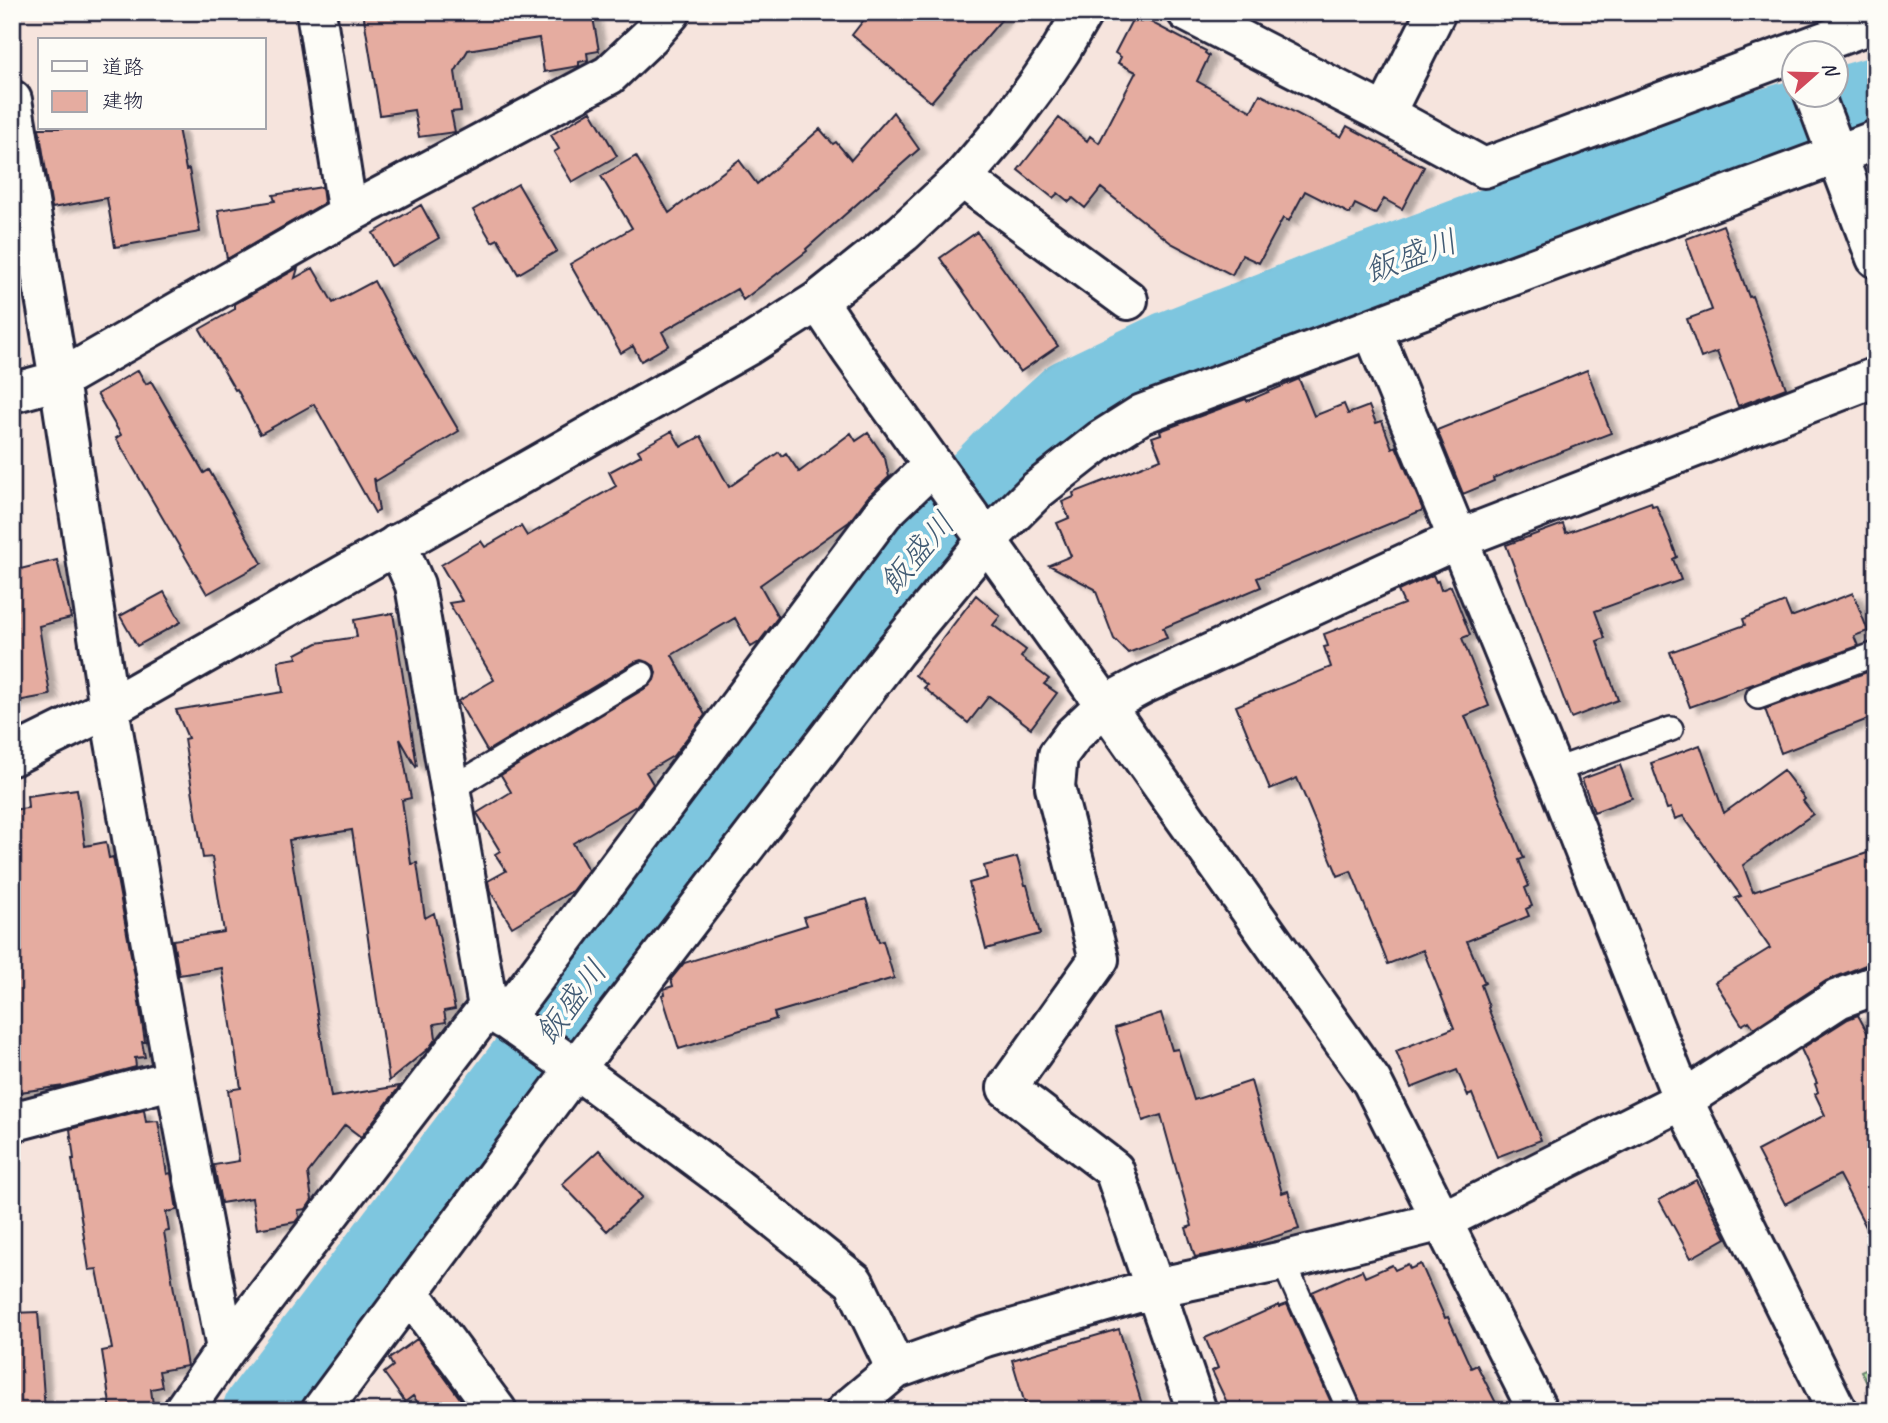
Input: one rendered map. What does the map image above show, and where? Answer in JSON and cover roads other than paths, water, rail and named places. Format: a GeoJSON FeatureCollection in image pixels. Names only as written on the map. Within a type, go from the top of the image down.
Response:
{"type":"FeatureCollection","features":[{"type":"Feature","properties":{"kind":"street"},"geometry":{"type":"LineString","coordinates":[[316,12],[348,214]]}},
{"type":"Feature","properties":{"kind":"street"},"geometry":{"type":"LineString","coordinates":[[12,756],[109,708],[749,345],[818,301],[903,233],[962,178],[1038,84],[1083,12]]}},
{"type":"Feature","properties":{"kind":"street"},"geometry":{"type":"LineString","coordinates":[[1187,12],[1484,168],[1780,58]]}},
{"type":"Feature","properties":{"kind":"street"},"geometry":{"type":"LineString","coordinates":[[1385,114],[1436,12]]}},
{"type":"Feature","properties":{"kind":"street"},"geometry":{"type":"LineString","coordinates":[[12,393],[59,380],[348,214],[609,75],[654,20]]}},
{"type":"Feature","properties":{"kind":"street"},"geometry":{"type":"LineString","coordinates":[[1834,38],[1876,22]]}},
{"type":"Feature","properties":{"kind":"street"},"geometry":{"type":"LineString","coordinates":[[12,100],[59,380],[109,708],[226,1349]]}},
{"type":"Feature","properties":{"kind":"street"},"geometry":{"type":"LineString","coordinates":[[1820,108],[1876,258]]}},
{"type":"Feature","properties":{"kind":"street"},"geometry":{"type":"LineString","coordinates":[[321,1411],[572,1067],[984,535],[1036,491],[1101,440],[1142,414],[1371,329],[1836,149],[1876,140]]}},
{"type":"Feature","properties":{"kind":"street"},"geometry":{"type":"LineString","coordinates":[[962,178],[1128,300]]}},
{"type":"Feature","properties":{"kind":"street"},"geometry":{"type":"LineString","coordinates":[[818,301],[1372,1082],[1538,1411]]}},
{"type":"Feature","properties":{"kind":"street"},"geometry":{"type":"LineString","coordinates":[[1371,329],[1553,771],[1684,1100],[1837,1411]]}},
{"type":"Feature","properties":{"kind":"street"},"geometry":{"type":"LineString","coordinates":[[1197,1411],[1114,1170],[1007,1088],[1099,959],[1055,788],[1058,755],[1073,735],[1105,705],[1144,684],[1458,539],[1876,377]]}},
{"type":"Feature","properties":{"kind":"street"},"geometry":{"type":"LineString","coordinates":[[197,1404],[226,1349],[500,1016],[883,513],[936,469]]}},
{"type":"Feature","properties":{"kind":"street"},"geometry":{"type":"LineString","coordinates":[[397,544],[415,584],[450,785],[500,1016],[733,1185],[854,1282],[896,1369]]}},
{"type":"Feature","properties":{"kind":"street"},"geometry":{"type":"LineString","coordinates":[[846,1411],[896,1369],[985,1336],[1154,1288],[1283,1261],[1442,1221],[1684,1100],[1838,999],[1876,985]]}},
{"type":"Feature","properties":{"kind":"street"},"geometry":{"type":"LineString","coordinates":[[12,1122],[175,1079]]}},
{"type":"Feature","properties":{"kind":"street"},"geometry":{"type":"LineString","coordinates":[[409,1292],[497,1411]]}},
{"type":"Feature","properties":{"kind":"lane"},"geometry":{"type":"LineString","coordinates":[[1758,697],[1876,654]]}},
{"type":"Feature","properties":{"kind":"lane"},"geometry":{"type":"LineString","coordinates":[[450,785],[461,783],[642,674]]}},
{"type":"Feature","properties":{"kind":"lane"},"geometry":{"type":"LineString","coordinates":[[1553,771],[1671,729]]}},
{"type":"Feature","properties":{"kind":"lane"},"geometry":{"type":"LineString","coordinates":[[1283,1261],[1350,1411]]}},
{"type":"Feature","properties":{"kind":"waterway","name":"飯盛川"},"geometry":{"type":"LineString","coordinates":[[260,1411],[923,539],[1002,458],[1070,396],[1168,349],[1318,290],[1720,140],[1876,94]]}}]}
